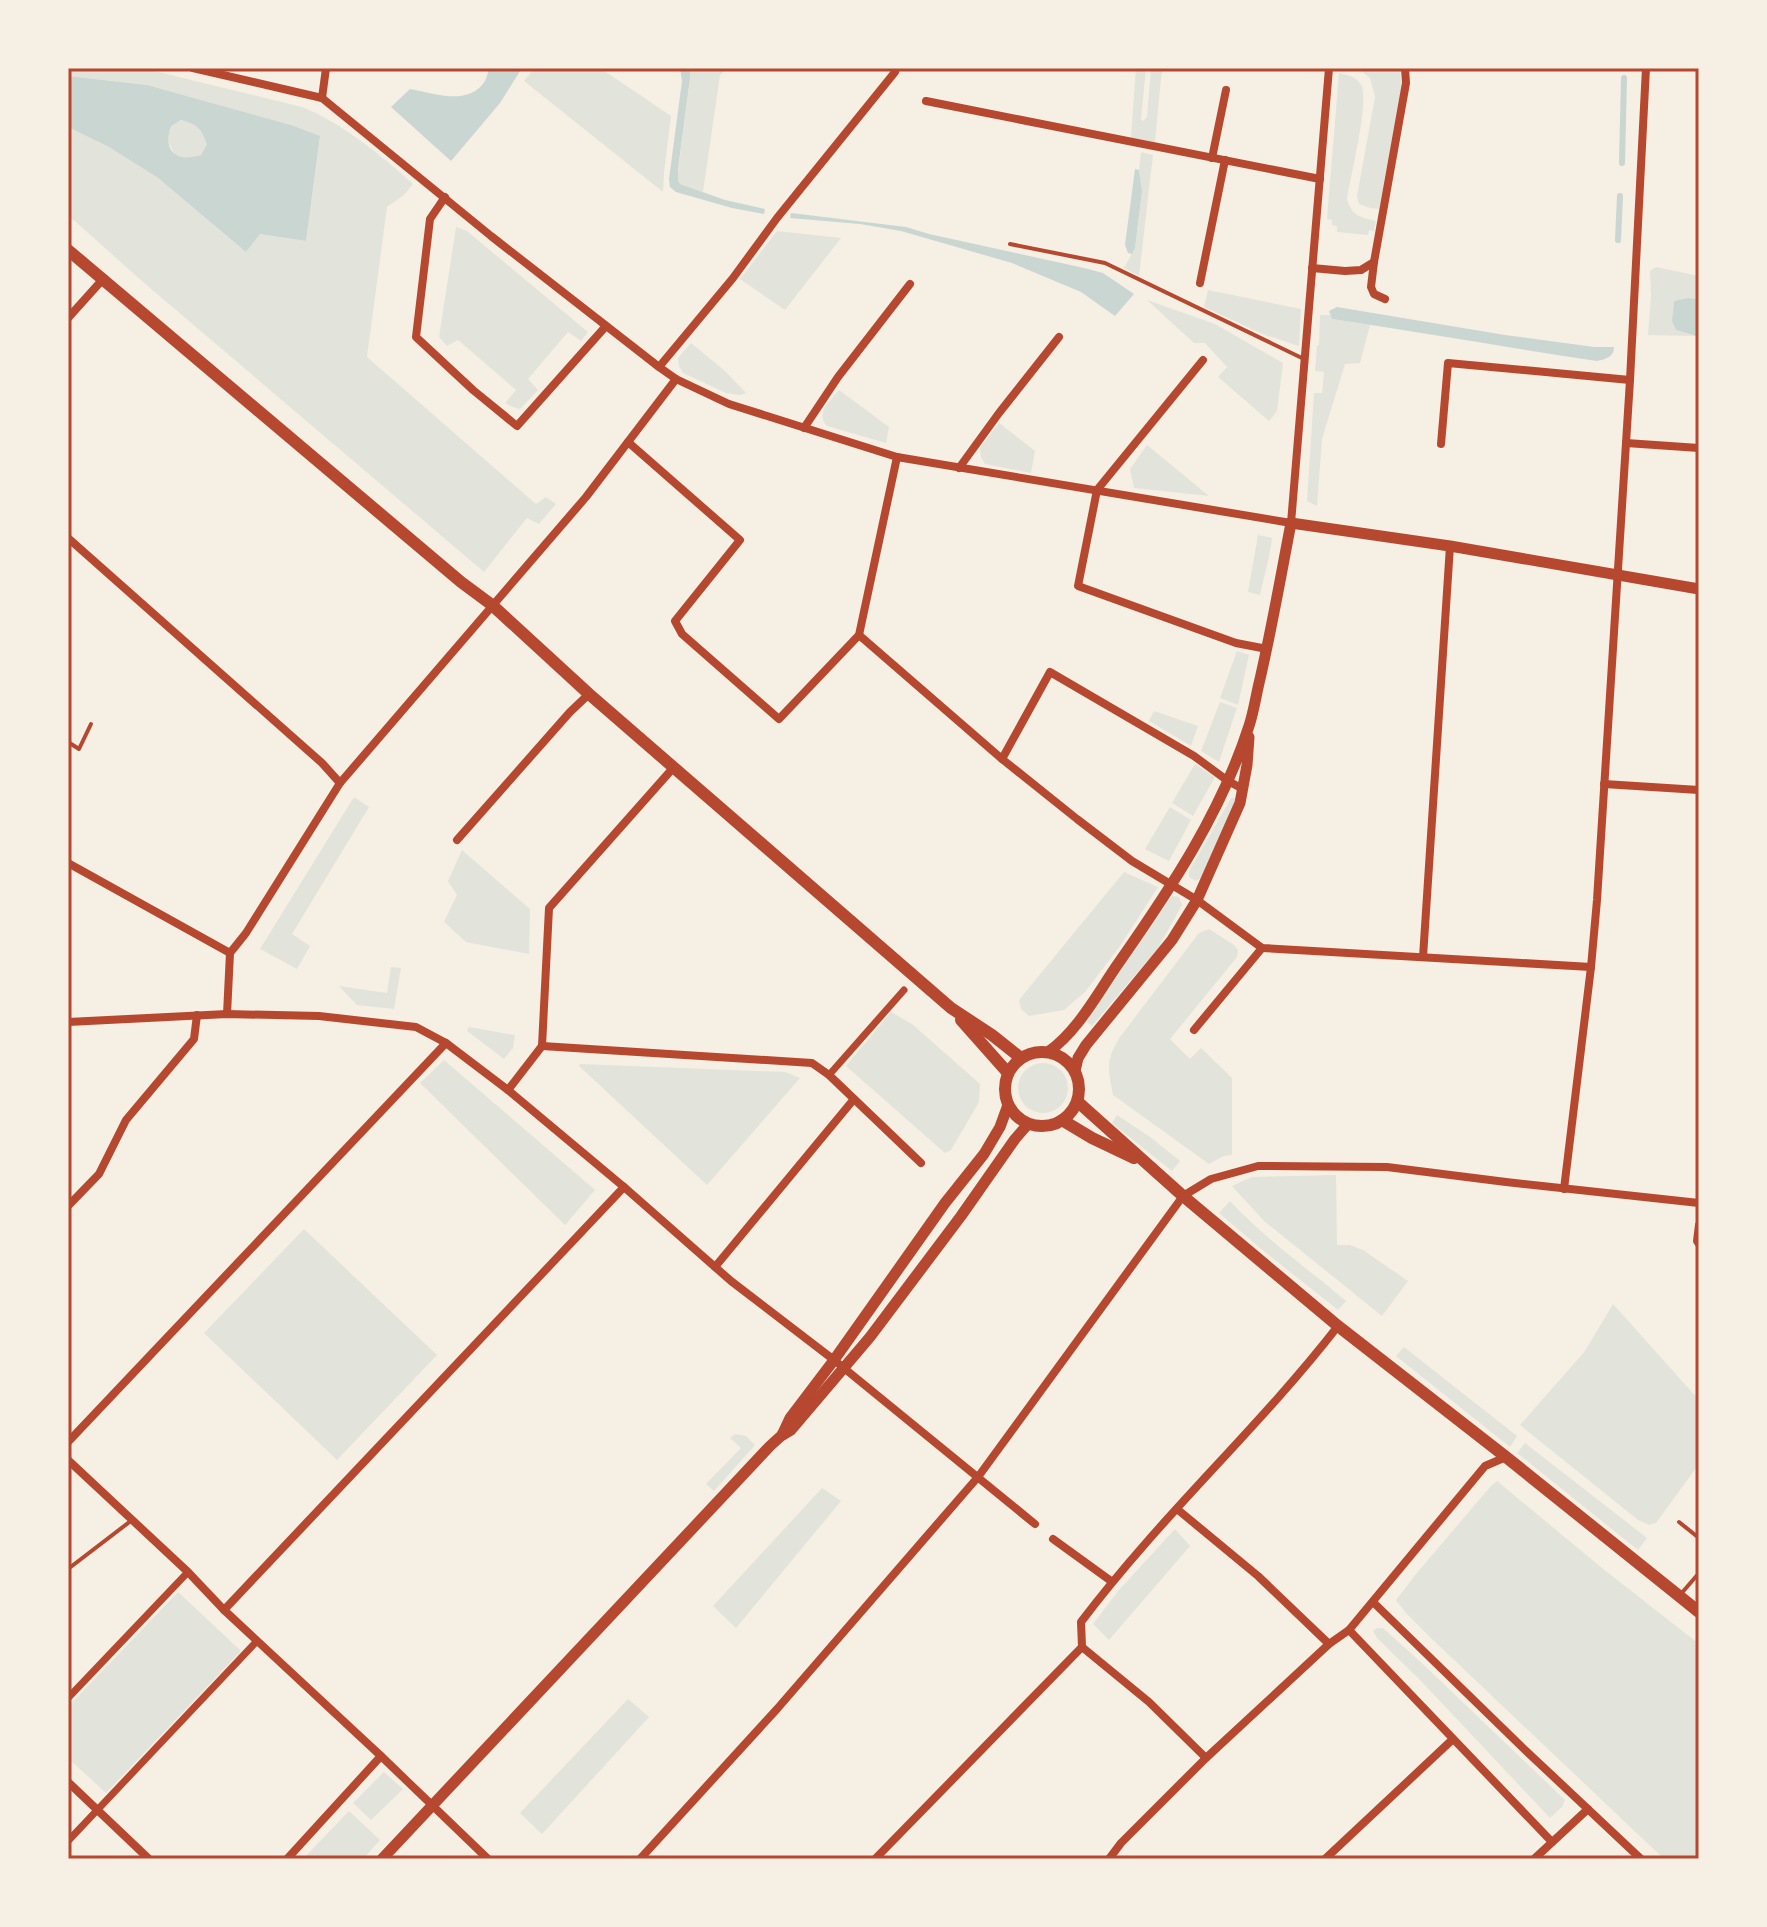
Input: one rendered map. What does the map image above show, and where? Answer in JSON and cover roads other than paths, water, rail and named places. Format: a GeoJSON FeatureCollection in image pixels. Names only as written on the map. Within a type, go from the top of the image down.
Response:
{"type":"FeatureCollection","features":[{"type":"Feature","properties":{"kind":"main road"},"geometry":{"type":"LineString","coordinates":[[70,252],[492,605],[589,694],[951,1008],[1021,1058]]}},
{"type":"Feature","properties":{"kind":"main road"},"geometry":{"type":"LineString","coordinates":[[951,1008],[1008,1073]]}},
{"type":"Feature","properties":{"kind":"main road"},"geometry":{"type":"LineString","coordinates":[[1048,1052],[1068,1062],[1075,1071],[1079,1082],[1078,1102],[1071,1113],[1052,1125],[1028,1124],[1008,1105],[1005,1089],[1008,1073],[1021,1058],[1048,1052]]}},
{"type":"Feature","properties":{"kind":"main road"},"geometry":{"type":"LineString","coordinates":[[1078,1102],[1183,1196],[1338,1326],[1699,1612]]}},
{"type":"Feature","properties":{"kind":"main road"},"geometry":{"type":"LineString","coordinates":[[1062,1120],[1149,1165]]}},
{"type":"Feature","properties":{"kind":"street"},"geometry":{"type":"LineString","coordinates":[[193,68],[322,98],[491,236],[659,367],[676,379],[729,404],[897,457],[1699,589]]}},
{"type":"Feature","properties":{"kind":"street"},"geometry":{"type":"LineString","coordinates":[[322,98],[326,68]]}},
{"type":"Feature","properties":{"kind":"street"},"geometry":{"type":"LineString","coordinates":[[659,367],[733,278],[896,68]]}},
{"type":"Feature","properties":{"kind":"street"},"geometry":{"type":"LineString","coordinates":[[1048,1052],[1076,1024],[1195,847],[1228,781],[1249,724],[1291,523],[1329,68]]}},
{"type":"Feature","properties":{"kind":"street"},"geometry":{"type":"LineString","coordinates":[[1385,299],[1374,294],[1371,287],[1406,83],[1405,68]]}},
{"type":"Feature","properties":{"kind":"street"},"geometry":{"type":"LineString","coordinates":[[1564,1189],[1591,967],[1630,380],[1646,68]]}},
{"type":"Feature","properties":{"kind":"street"},"geometry":{"type":"LineString","coordinates":[[1212,158],[1226,90]]}},
{"type":"Feature","properties":{"kind":"street"},"geometry":{"type":"LineString","coordinates":[[926,101],[1320,179]]}},
{"type":"Feature","properties":{"kind":"street"},"geometry":{"type":"LineString","coordinates":[[1200,283],[1225,160]]}},
{"type":"Feature","properties":{"kind":"street"},"geometry":{"type":"LineString","coordinates":[[445,197],[430,219],[416,337],[517,426],[606,326]]}},
{"type":"Feature","properties":{"kind":"street"},"geometry":{"type":"LineString","coordinates":[[1312,268],[1361,270],[1374,262]]}},
{"type":"Feature","properties":{"kind":"street"},"geometry":{"type":"LineString","coordinates":[[68,318],[104,278]]}},
{"type":"Feature","properties":{"kind":"street"},"geometry":{"type":"LineString","coordinates":[[804,428],[838,377],[910,284]]}},
{"type":"Feature","properties":{"kind":"street"},"geometry":{"type":"LineString","coordinates":[[959,468],[1059,337]]}},
{"type":"Feature","properties":{"kind":"street"},"geometry":{"type":"LineString","coordinates":[[1203,360],[1097,490],[1078,586],[1236,643],[1267,649]]}},
{"type":"Feature","properties":{"kind":"street"},"geometry":{"type":"LineString","coordinates":[[1441,444],[1448,363],[1630,380]]}},
{"type":"Feature","properties":{"kind":"street"},"geometry":{"type":"LineString","coordinates":[[227,1014],[230,953],[246,933],[340,783],[586,497],[676,379]]}},
{"type":"Feature","properties":{"kind":"street"},"geometry":{"type":"LineString","coordinates":[[628,442],[740,540],[675,621],[682,634],[779,719],[859,635],[897,457]]}},
{"type":"Feature","properties":{"kind":"street"},"geometry":{"type":"LineString","coordinates":[[1626,443],[1699,448]]}},
{"type":"Feature","properties":{"kind":"street"},"geometry":{"type":"LineString","coordinates":[[68,538],[322,763],[340,783]]}},
{"type":"Feature","properties":{"kind":"street"},"geometry":{"type":"LineString","coordinates":[[1423,957],[1450,546]]}},
{"type":"Feature","properties":{"kind":"street"},"geometry":{"type":"LineString","coordinates":[[859,635],[1002,759],[1132,861],[1197,900],[1262,948],[1591,967]]}},
{"type":"Feature","properties":{"kind":"street"},"geometry":{"type":"LineString","coordinates":[[1002,759],[1050,672],[1194,756],[1243,789]]}},
{"type":"Feature","properties":{"kind":"street"},"geometry":{"type":"LineString","coordinates":[[457,840],[589,694]]}},
{"type":"Feature","properties":{"kind":"street"},"geometry":{"type":"LineString","coordinates":[[1075,1071],[1086,1045],[1172,940],[1197,900],[1240,803],[1247,765],[1249,724]]}},
{"type":"Feature","properties":{"kind":"street"},"geometry":{"type":"LineString","coordinates":[[508,1090],[542,1046],[549,908],[674,767]]}},
{"type":"Feature","properties":{"kind":"street"},"geometry":{"type":"LineString","coordinates":[[1604,784],[1699,790]]}},
{"type":"Feature","properties":{"kind":"street"},"geometry":{"type":"LineString","coordinates":[[68,863],[230,953]]}},
{"type":"Feature","properties":{"kind":"street"},"geometry":{"type":"LineString","coordinates":[[1194,1030],[1262,948]]}},
{"type":"Feature","properties":{"kind":"street"},"geometry":{"type":"LineString","coordinates":[[829,1075],[904,990]]}},
{"type":"Feature","properties":{"kind":"street"},"geometry":{"type":"LineString","coordinates":[[68,1022],[227,1014],[319,1016],[416,1027],[446,1043],[508,1090],[731,1281],[1035,1524]]}},
{"type":"Feature","properties":{"kind":"street"},"geometry":{"type":"LineString","coordinates":[[68,1206],[99,1174],[126,1120],[194,1039],[197,1015]]}},
{"type":"Feature","properties":{"kind":"street"},"geometry":{"type":"LineString","coordinates":[[68,1442],[446,1043]]}},
{"type":"Feature","properties":{"kind":"street"},"geometry":{"type":"LineString","coordinates":[[542,1046],[812,1063],[829,1075],[921,1163]]}},
{"type":"Feature","properties":{"kind":"street"},"geometry":{"type":"LineString","coordinates":[[715,1267],[854,1099]]}},
{"type":"Feature","properties":{"kind":"street"},"geometry":{"type":"LineString","coordinates":[[382,1859],[825,1392],[945,1203],[984,1154],[1000,1127],[1008,1105]]}},
{"type":"Feature","properties":{"kind":"street"},"geometry":{"type":"LineString","coordinates":[[842,1367],[870,1337],[1028,1124]]}},
{"type":"Feature","properties":{"kind":"street"},"geometry":{"type":"LineString","coordinates":[[640,1859],[777,1709],[978,1477],[1183,1196],[1211,1179],[1258,1166],[1387,1167],[1699,1203]]}},
{"type":"Feature","properties":{"kind":"street"},"geometry":{"type":"LineString","coordinates":[[224,1610],[624,1187]]}},
{"type":"Feature","properties":{"kind":"street"},"geometry":{"type":"LineString","coordinates":[[1699,1225],[1699,1244]]}},
{"type":"Feature","properties":{"kind":"street"},"geometry":{"type":"LineString","coordinates":[[875,1859],[1082,1647],[1081,1622],[1111,1581],[1282,1393],[1338,1326]]}},
{"type":"Feature","properties":{"kind":"street"},"geometry":{"type":"LineString","coordinates":[[1109,1859],[1121,1843],[1206,1758],[1329,1644],[1349,1630],[1485,1466],[1506,1457]]}},
{"type":"Feature","properties":{"kind":"street"},"geometry":{"type":"LineString","coordinates":[[68,1460],[488,1859]]}},
{"type":"Feature","properties":{"kind":"street"},"geometry":{"type":"LineString","coordinates":[[1177,1509],[1258,1576],[1329,1644]]}},
{"type":"Feature","properties":{"kind":"street"},"geometry":{"type":"LineString","coordinates":[[1053,1539],[1111,1581]]}},
{"type":"Feature","properties":{"kind":"street"},"geometry":{"type":"LineString","coordinates":[[68,1698],[188,1572]]}},
{"type":"Feature","properties":{"kind":"street"},"geometry":{"type":"LineString","coordinates":[[1373,1602],[1641,1859]]}},
{"type":"Feature","properties":{"kind":"street"},"geometry":{"type":"LineString","coordinates":[[1349,1630],[1552,1842]]}},
{"type":"Feature","properties":{"kind":"street"},"geometry":{"type":"LineString","coordinates":[[68,1841],[257,1641]]}},
{"type":"Feature","properties":{"kind":"street"},"geometry":{"type":"LineString","coordinates":[[1082,1647],[1149,1702],[1206,1758]]}},
{"type":"Feature","properties":{"kind":"street"},"geometry":{"type":"LineString","coordinates":[[1325,1859],[1453,1739]]}},
{"type":"Feature","properties":{"kind":"street"},"geometry":{"type":"LineString","coordinates":[[287,1859],[381,1756]]}},
{"type":"Feature","properties":{"kind":"street"},"geometry":{"type":"LineString","coordinates":[[68,1782],[149,1859]]}},
{"type":"Feature","properties":{"kind":"street"},"geometry":{"type":"LineString","coordinates":[[1534,1859],[1588,1809]]}},
{"type":"Feature","properties":{"kind":"lane"},"geometry":{"type":"LineString","coordinates":[[1010,244],[1105,263],[1305,359]]}},
{"type":"Feature","properties":{"kind":"lane"},"geometry":{"type":"LineString","coordinates":[[68,742],[79,749],[91,724]]}},
{"type":"Feature","properties":{"kind":"lane"},"geometry":{"type":"LineString","coordinates":[[68,1569],[132,1520]]}},
{"type":"Feature","properties":{"kind":"lane"},"geometry":{"type":"LineString","coordinates":[[1679,1522],[1699,1538]]}},
{"type":"Feature","properties":{"kind":"lane"},"geometry":{"type":"LineString","coordinates":[[1679,1596],[1699,1573]]}},
{"type":"Feature","properties":{"kind":"waterway"},"geometry":{"type":"LineString","coordinates":[[1622,163],[1624,78]]}},
{"type":"Feature","properties":{"kind":"waterway"},"geometry":{"type":"LineString","coordinates":[[1618,240],[1620,196]]}}]}
